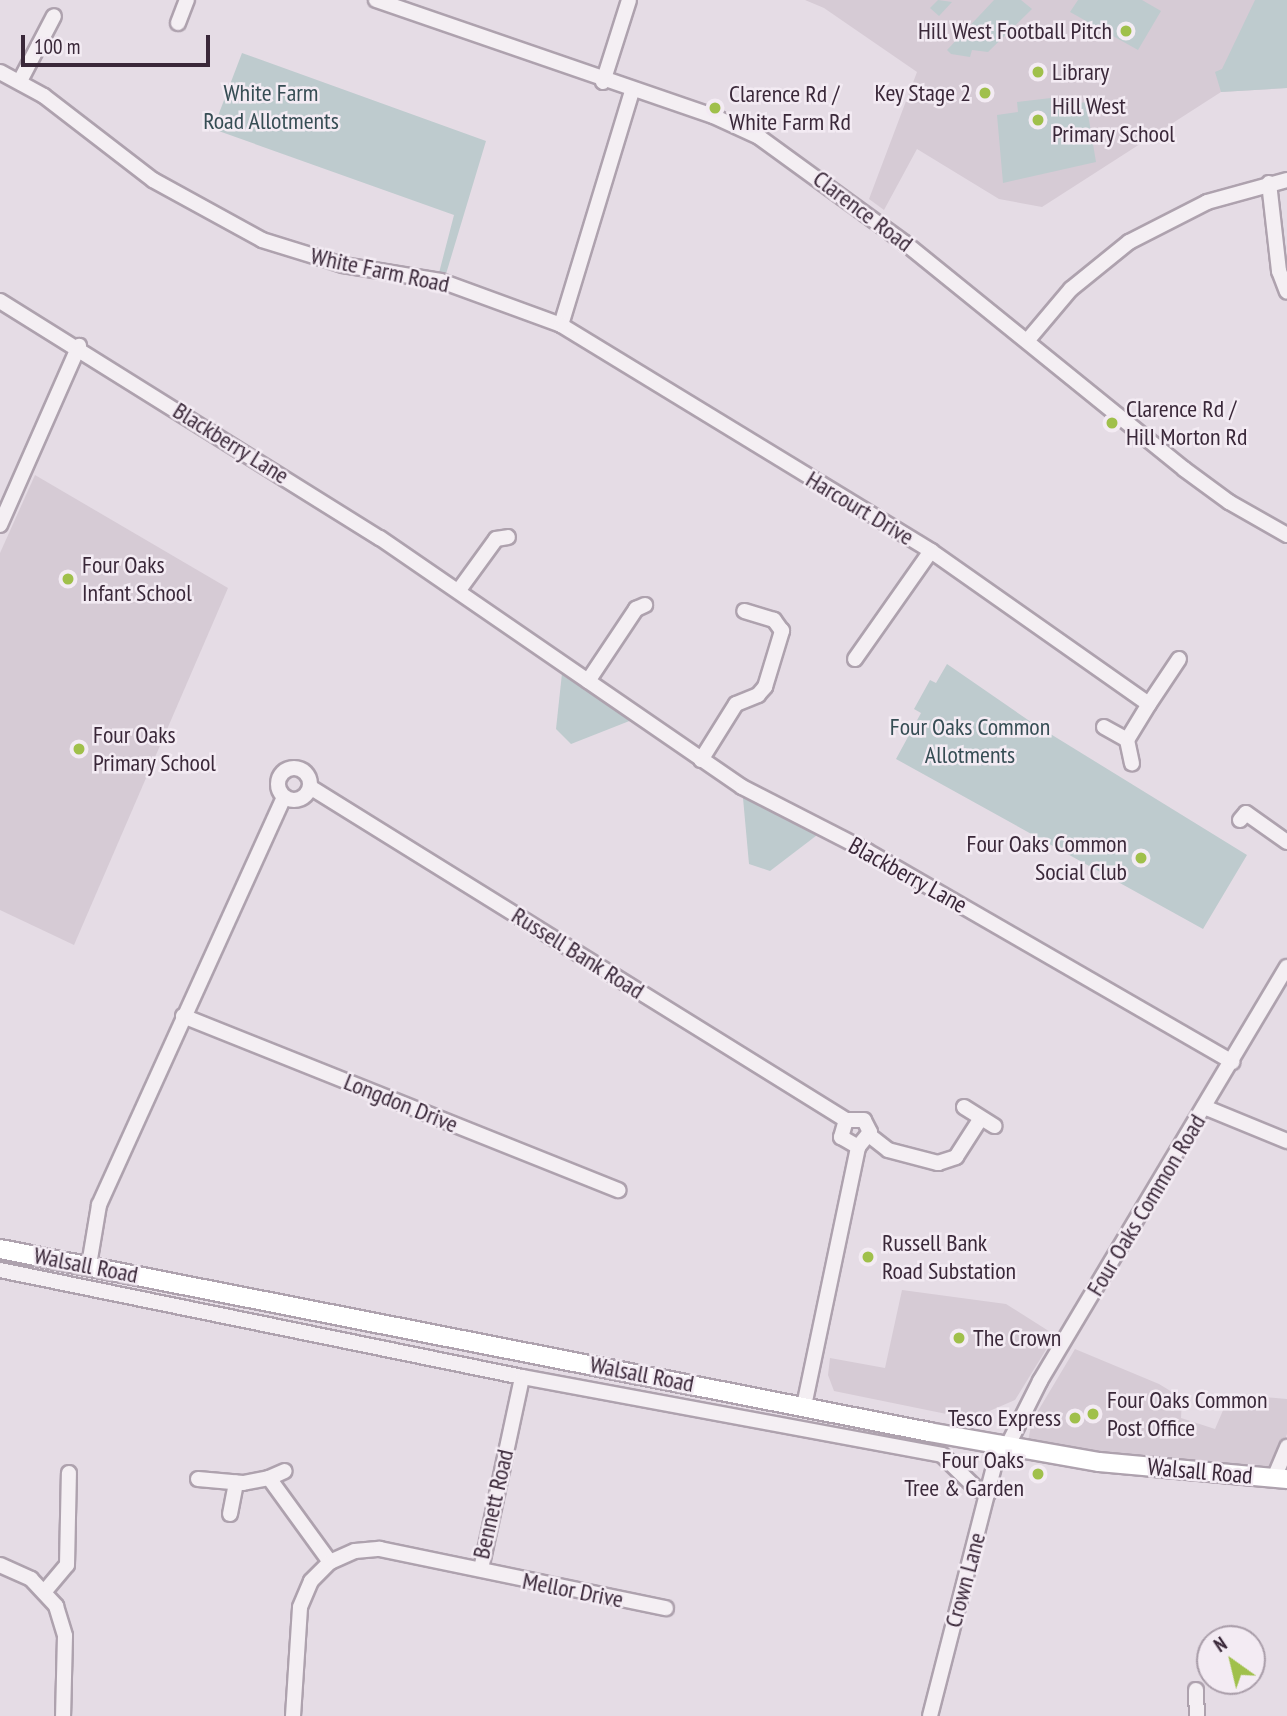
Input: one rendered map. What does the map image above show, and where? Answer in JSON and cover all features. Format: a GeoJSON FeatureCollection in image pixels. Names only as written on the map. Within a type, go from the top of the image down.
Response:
{"type":"FeatureCollection","features":[{"type":"Feature","properties":{"kind":"main road","name":"Walsall Road"},"geometry":{"type":"LineString","coordinates":[[0,1249],[1099,1462],[1281,1478]]}},
{"type":"Feature","properties":{"kind":"street"},"geometry":{"type":"LineString","coordinates":[[178,23],[187,0]]}},
{"type":"Feature","properties":{"kind":"street","name":"Clarence Road"},"geometry":{"type":"LineString","coordinates":[[376,0],[603,82],[713,116],[759,138],[905,243],[1193,475],[1287,535]]}},
{"type":"Feature","properties":{"kind":"street"},"geometry":{"type":"LineString","coordinates":[[603,82],[629,0]]}},
{"type":"Feature","properties":{"kind":"street"},"geometry":{"type":"LineString","coordinates":[[20,81],[54,16]]}},
{"type":"Feature","properties":{"kind":"street","name":"White Farm Road"},"geometry":{"type":"LineString","coordinates":[[0,72],[20,81],[153,180],[262,240],[343,265],[441,281],[561,325]]}},
{"type":"Feature","properties":{"kind":"street"},"geometry":{"type":"LineString","coordinates":[[561,325],[632,91]]}},
{"type":"Feature","properties":{"kind":"street"},"geometry":{"type":"LineString","coordinates":[[1027,341],[1071,289],[1129,242],[1207,202],[1287,180]]}},
{"type":"Feature","properties":{"kind":"street"},"geometry":{"type":"LineString","coordinates":[[1269,183],[1279,271],[1287,292]]}},
{"type":"Feature","properties":{"kind":"street","name":"Blackberry Lane"},"geometry":{"type":"LineString","coordinates":[[0,301],[79,346],[459,590],[701,760],[949,897],[1233,1062]]}},
{"type":"Feature","properties":{"kind":"street","name":"Harcourt Drive"},"geometry":{"type":"LineString","coordinates":[[561,325],[931,551],[1149,704]]}},
{"type":"Feature","properties":{"kind":"street"},"geometry":{"type":"LineString","coordinates":[[0,525],[79,346]]}},
{"type":"Feature","properties":{"kind":"street"},"geometry":{"type":"LineString","coordinates":[[459,590],[496,539],[508,537]]}},
{"type":"Feature","properties":{"kind":"street"},"geometry":{"type":"LineString","coordinates":[[855,659],[931,551]]}},
{"type":"Feature","properties":{"kind":"street"},"geometry":{"type":"LineString","coordinates":[[587,681],[636,610],[646,605]]}},
{"type":"Feature","properties":{"kind":"street"},"geometry":{"type":"LineString","coordinates":[[701,760],[736,704],[758,695],[765,687],[782,631],[774,620],[744,611]]}},
{"type":"Feature","properties":{"kind":"street"},"geometry":{"type":"LineString","coordinates":[[1132,763],[1127,740],[1179,659]]}},
{"type":"Feature","properties":{"kind":"street"},"geometry":{"type":"LineString","coordinates":[[1104,727],[1127,740]]}},
{"type":"Feature","properties":{"kind":"street","name":"Russell Bank Road"},"geometry":{"type":"LineString","coordinates":[[89,1265],[99,1205],[284,797],[278,783],[286,770],[303,770],[310,787],[846,1120],[864,1120],[869,1135]]}},
{"type":"Feature","properties":{"kind":"street"},"geometry":{"type":"LineString","coordinates":[[284,797],[299,799],[310,787]]}},
{"type":"Feature","properties":{"kind":"street"},"geometry":{"type":"LineString","coordinates":[[1245,812],[1287,842]]}},
{"type":"Feature","properties":{"kind":"street","name":"Four Oaks Common Road"},"geometry":{"type":"LineString","coordinates":[[1004,1444],[1287,967]]}},
{"type":"Feature","properties":{"kind":"street","name":"Longdon Drive"},"geometry":{"type":"LineString","coordinates":[[183,1016],[619,1190]]}},
{"type":"Feature","properties":{"kind":"street"},"geometry":{"type":"LineString","coordinates":[[964,1107],[994,1126]]}},
{"type":"Feature","properties":{"kind":"street"},"geometry":{"type":"LineString","coordinates":[[1204,1107],[1287,1140]]}},
{"type":"Feature","properties":{"kind":"street"},"geometry":{"type":"LineString","coordinates":[[804,1406],[858,1147],[869,1135],[888,1150],[911,1159],[938,1163],[959,1161],[981,1118]]}},
{"type":"Feature","properties":{"kind":"street"},"geometry":{"type":"LineString","coordinates":[[846,1120],[841,1137],[858,1147]]}},
{"type":"Feature","properties":{"kind":"street","name":"Walsall Road"},"geometry":{"type":"LineString","coordinates":[[0,1270],[522,1377],[942,1455],[977,1489],[988,1493]]}},
{"type":"Feature","properties":{"kind":"street","name":"Bennett Road"},"geometry":{"type":"LineString","coordinates":[[330,1562],[355,1551],[380,1549],[481,1569],[522,1377]]}},
{"type":"Feature","properties":{"kind":"street","name":"Crown Lane"},"geometry":{"type":"LineString","coordinates":[[930,1716],[988,1493],[1004,1444]]}},
{"type":"Feature","properties":{"kind":"street"},"geometry":{"type":"LineString","coordinates":[[1281,1478],[1287,1447]]}},
{"type":"Feature","properties":{"kind":"street"},"geometry":{"type":"LineString","coordinates":[[198,1479],[236,1483],[270,1478],[285,1472]]}},
{"type":"Feature","properties":{"kind":"street"},"geometry":{"type":"LineString","coordinates":[[45,1591],[66,1565],[69,1473]]}},
{"type":"Feature","properties":{"kind":"street"},"geometry":{"type":"LineString","coordinates":[[270,1478],[330,1562],[311,1581],[300,1607],[293,1716]]}},
{"type":"Feature","properties":{"kind":"street"},"geometry":{"type":"LineString","coordinates":[[230,1514],[236,1483]]}},
{"type":"Feature","properties":{"kind":"street"},"geometry":{"type":"LineString","coordinates":[[0,1565],[31,1578],[56,1606],[65,1636],[63,1716]]}},
{"type":"Feature","properties":{"kind":"street","name":"Mellor Drive"},"geometry":{"type":"LineString","coordinates":[[481,1569],[666,1608]]}},
{"type":"Feature","properties":{"kind":"street"},"geometry":{"type":"LineString","coordinates":[[1196,1695],[1197,1716]]}},
{"type":"Feature","properties":{"kind":"shaded area","name":"Hill West Primary School"},"geometry":{"type":"Polygon","coordinates":[[[805,0],[1287,0],[1287,88],[1221,92],[1042,207],[999,199],[917,149],[884,210],[869,199],[917,72],[824,8],[805,0]]]}},
{"type":"Feature","properties":{"kind":"shaded area","name":"Four Oaks Primary School"},"geometry":{"type":"Polygon","coordinates":[[[35,475],[228,588],[74,945],[0,910],[0,553],[35,475]]]}},
{"type":"Feature","properties":{"kind":"shaded area"},"geometry":{"type":"Polygon","coordinates":[[[902,1290],[1006,1304],[1055,1335],[1015,1400],[971,1419],[834,1391],[828,1375],[830,1358],[885,1368],[902,1290]]]}},
{"type":"Feature","properties":{"kind":"shaded area"},"geometry":{"type":"Polygon","coordinates":[[[1075,1349],[1159,1384],[1182,1398],[1181,1418],[1215,1429],[1230,1394],[1287,1399],[1287,1434],[1281,1450],[1269,1467],[1091,1453],[1028,1441],[1032,1421],[1075,1349]]]}},
{"type":"Feature","properties":{"kind":"green space"},"geometry":{"type":"Polygon","coordinates":[[[938,0],[952,2],[939,16],[930,8],[938,0]]]}},
{"type":"Feature","properties":{"kind":"green space"},"geometry":{"type":"Polygon","coordinates":[[[994,0],[1021,0],[1032,9],[988,52],[972,50],[970,57],[951,54],[947,50],[994,0]]]}},
{"type":"Feature","properties":{"kind":"green space","name":"Hill West Football Pitch"},"geometry":{"type":"Polygon","coordinates":[[[1078,0],[1142,0],[1161,11],[1138,50],[1070,12],[1078,0]]]}},
{"type":"Feature","properties":{"kind":"green space"},"geometry":{"type":"Polygon","coordinates":[[[1255,0],[1287,0],[1287,88],[1221,92],[1215,72],[1222,69],[1255,0]]]}},
{"type":"Feature","properties":{"kind":"green space","name":"White Farm Road Allotments"},"geometry":{"type":"Polygon","coordinates":[[[242,53],[486,141],[446,274],[439,273],[454,215],[213,129],[242,53]]]}},
{"type":"Feature","properties":{"kind":"green space"},"geometry":{"type":"Polygon","coordinates":[[[1051,98],[1053,107],[1086,102],[1096,162],[1003,183],[997,115],[1018,112],[1017,102],[1051,98]]]}},
{"type":"Feature","properties":{"kind":"green space"},"geometry":{"type":"Polygon","coordinates":[[[563,664],[637,718],[571,744],[556,729],[563,664]]]}},
{"type":"Feature","properties":{"kind":"green space","name":"Four Oaks Common Allotments"},"geometry":{"type":"Polygon","coordinates":[[[947,664],[1031,722],[1247,855],[1203,929],[896,759],[921,713],[914,709],[930,680],[936,683],[947,664]]]}},
{"type":"Feature","properties":{"kind":"green space"},"geometry":{"type":"Polygon","coordinates":[[[742,787],[825,829],[770,871],[749,864],[742,787]]]}},
{"type":"Feature","properties":{"kind":"place","name":"Hill West Football Pitch"},"geometry":{"type":"Point","coordinates":[1126,31]}},
{"type":"Feature","properties":{"kind":"place","name":"Library"},"geometry":{"type":"Point","coordinates":[1038,72]}},
{"type":"Feature","properties":{"kind":"place","name":"Key Stage 2"},"geometry":{"type":"Point","coordinates":[985,93]}},
{"type":"Feature","properties":{"kind":"place","name":"Clarence Rd / White Farm Rd"},"geometry":{"type":"Point","coordinates":[715,108]}},
{"type":"Feature","properties":{"kind":"place","name":"Hill West Primary School"},"geometry":{"type":"Point","coordinates":[1038,120]}},
{"type":"Feature","properties":{"kind":"place","name":"Clarence Rd / Hill Morton Rd"},"geometry":{"type":"Point","coordinates":[1112,423]}},
{"type":"Feature","properties":{"kind":"place","name":"Four Oaks Infant School"},"geometry":{"type":"Point","coordinates":[68,579]}},
{"type":"Feature","properties":{"kind":"place","name":"Four Oaks Primary School"},"geometry":{"type":"Point","coordinates":[79,749]}},
{"type":"Feature","properties":{"kind":"place","name":"Four Oaks Common Social Club"},"geometry":{"type":"Point","coordinates":[1141,858]}},
{"type":"Feature","properties":{"kind":"place","name":"Russell Bank Road Substation"},"geometry":{"type":"Point","coordinates":[868,1257]}},
{"type":"Feature","properties":{"kind":"place","name":"The Crown"},"geometry":{"type":"Point","coordinates":[959,1338]}},
{"type":"Feature","properties":{"kind":"place","name":"Four Oaks Common Post Office"},"geometry":{"type":"Point","coordinates":[1093,1414]}},
{"type":"Feature","properties":{"kind":"place","name":"Tesco Express"},"geometry":{"type":"Point","coordinates":[1075,1418]}},
{"type":"Feature","properties":{"kind":"place","name":"Four Oaks Tree & Garden"},"geometry":{"type":"Point","coordinates":[1038,1474]}}]}
